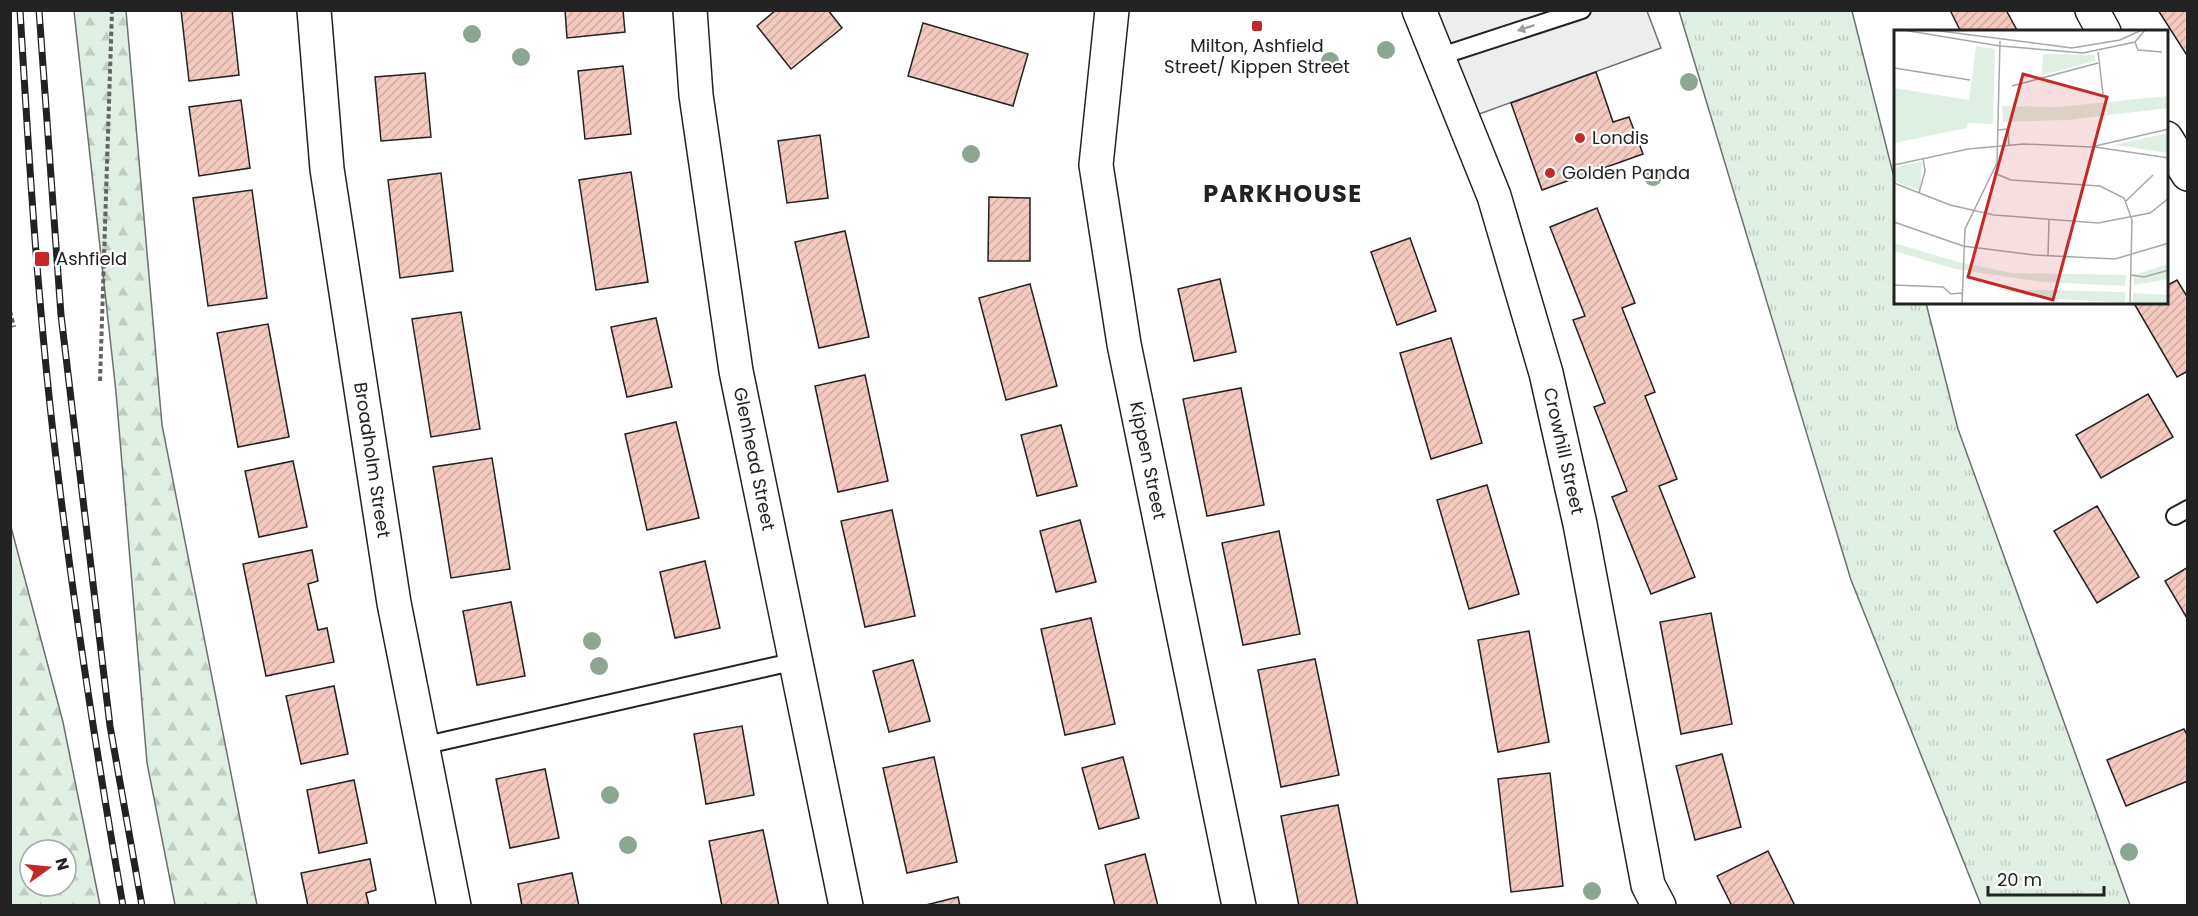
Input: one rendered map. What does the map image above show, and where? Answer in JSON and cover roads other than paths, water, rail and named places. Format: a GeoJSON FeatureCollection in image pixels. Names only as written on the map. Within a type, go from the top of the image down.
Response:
{"type":"FeatureCollection","features":[{"type":"Feature","properties":{"kind":"street","name":"Broadholm Street"},"geometry":{"type":"LineString","coordinates":[[314,10],[327,169],[394,603],[454,906]]}},
{"type":"Feature","properties":{"kind":"street","name":"Glenhead Street"},"geometry":{"type":"LineString","coordinates":[[690,10],[696,95],[736,371],[846,906]]}},
{"type":"Feature","properties":{"kind":"street","name":"Kippen Street"},"geometry":{"type":"LineString","coordinates":[[1112,10],[1096,165],[1124,344],[1239,906]]}},
{"type":"Feature","properties":{"kind":"street","name":"Crowhill Street"},"geometry":{"type":"LineString","coordinates":[[1419,10],[1494,196],[1546,373],[1580,525],[1653,899]]}},
{"type":"Feature","properties":{"kind":"street"},"geometry":{"type":"LineString","coordinates":[[2092,10],[2103,30]]}},
{"type":"Feature","properties":{"kind":"street"},"geometry":{"type":"LineString","coordinates":[[2168,141],[2187,174]]}},
{"type":"Feature","properties":{"kind":"lane"},"geometry":{"type":"LineString","coordinates":[[1438,57],[1582,10]]}},
{"type":"Feature","properties":{"kind":"lane"},"geometry":{"type":"LineString","coordinates":[[422,746],[796,661]]}},
{"type":"Feature","properties":{"kind":"railway"},"geometry":{"type":"LineString","coordinates":[[20,10],[39,290],[56,458],[86,682],[123,906]]}},
{"type":"Feature","properties":{"kind":"railway"},"geometry":{"type":"LineString","coordinates":[[39,10],[61,315],[110,726],[142,906]]}},
{"type":"Feature","properties":{"kind":"place","name":"Milton, Ashfield Street/ Kippen Street"},"geometry":{"type":"Point","coordinates":[1257,26]}},
{"type":"Feature","properties":{"kind":"place","name":"Londis"},"geometry":{"type":"Point","coordinates":[1580,138]}},
{"type":"Feature","properties":{"kind":"place","name":"Golden Panda"},"geometry":{"type":"Point","coordinates":[1550,173]}},
{"type":"Feature","properties":{"kind":"place","name":"Ashfield"},"geometry":{"type":"Point","coordinates":[42,259]}},
{"type":"Feature","properties":{"kind":"district","name":"PARKHOUSE"},"geometry":{"type":"Point","coordinates":[1283,194]}}]}
